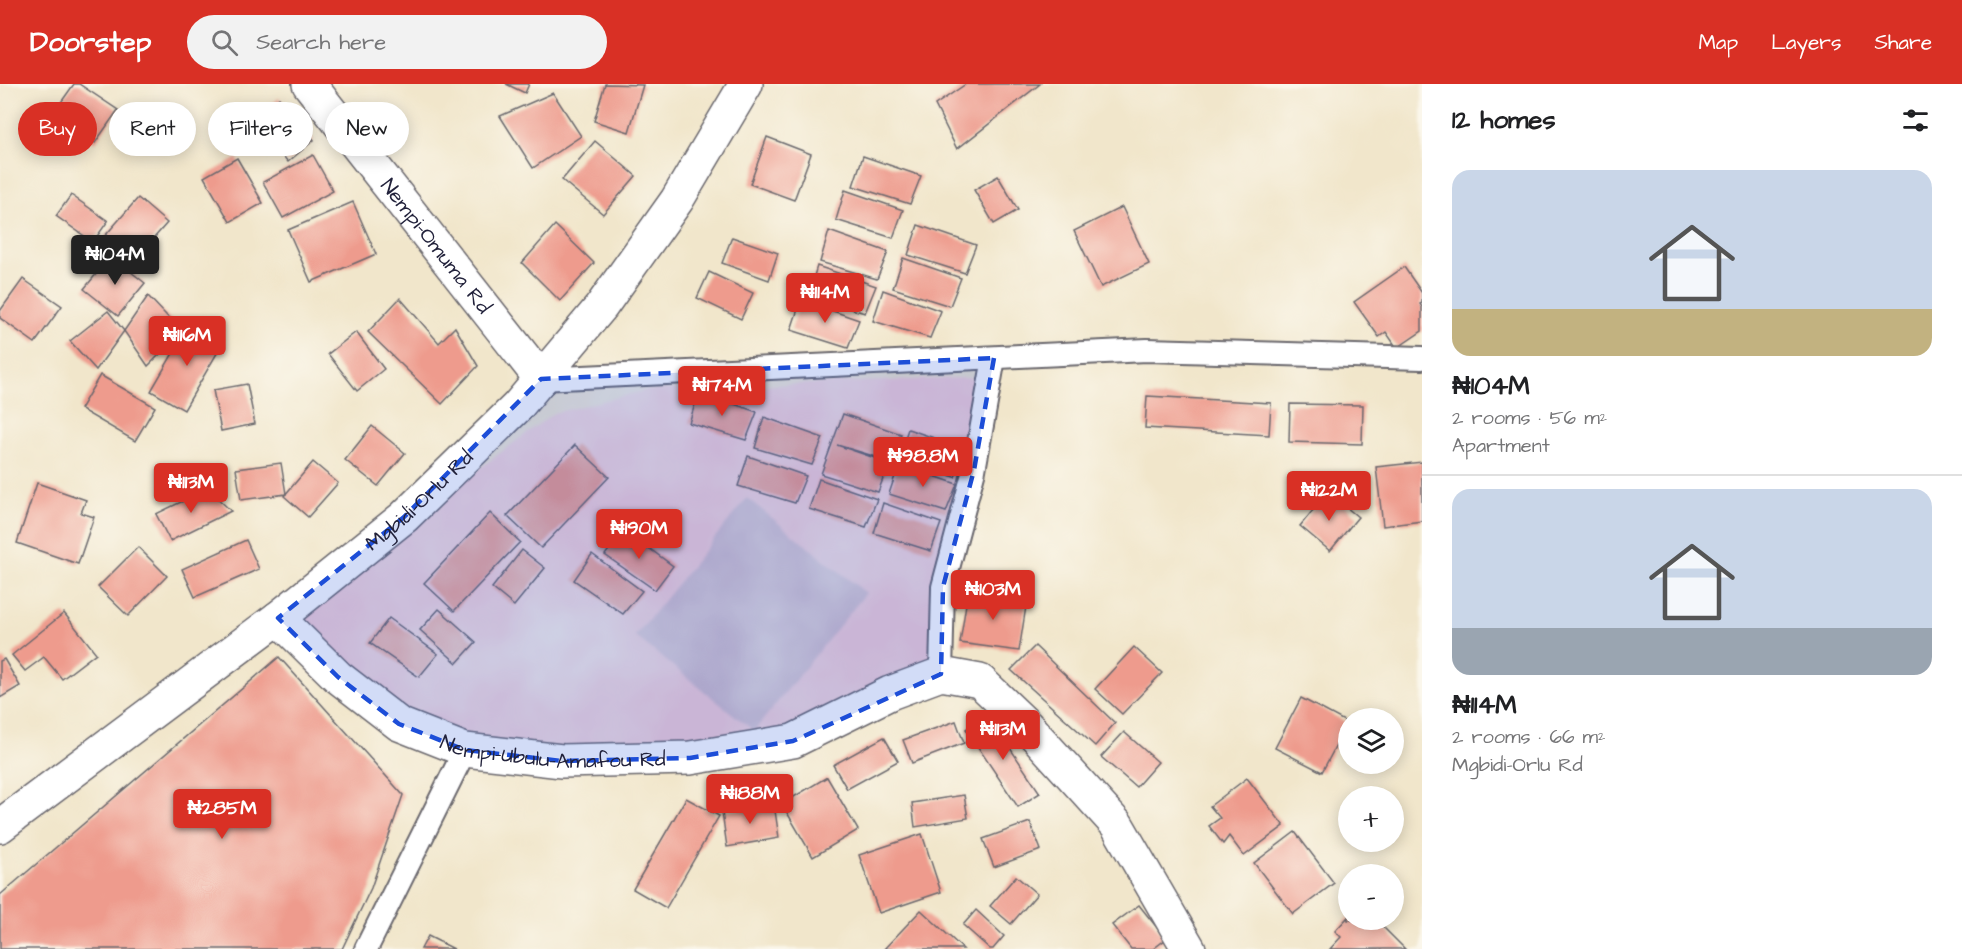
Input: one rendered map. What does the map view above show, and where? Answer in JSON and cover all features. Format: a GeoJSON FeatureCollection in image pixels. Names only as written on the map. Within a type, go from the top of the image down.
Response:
{"type":"FeatureCollection","features":[{"type":"Feature","properties":{"kind":"street","name":"Nempi-Omuma Rd"},"geometry":{"type":"LineString","coordinates":[[309,84],[541,379]]}},
{"type":"Feature","properties":{"kind":"street","name":"Mgbidi-Orlu Rd"},"geometry":{"type":"LineString","coordinates":[[0,826],[278,618],[404,517],[517,407],[601,307],[677,200],[746,84]]}},
{"type":"Feature","properties":{"kind":"street"},"geometry":{"type":"LineString","coordinates":[[541,379],[1147,350],[1422,358]]}},
{"type":"Feature","properties":{"kind":"street"},"geometry":{"type":"LineString","coordinates":[[994,358],[974,470],[943,586],[941,674],[980,681],[1025,724],[1118,825],[1189,949]]}},
{"type":"Feature","properties":{"kind":"street","name":"Nempi-Ubulu-Amafou Rd"},"geometry":{"type":"LineString","coordinates":[[278,618],[338,677],[399,724],[465,750],[562,761],[690,758],[793,741],[890,693],[941,674]]}},
{"type":"Feature","properties":{"kind":"street"},"geometry":{"type":"LineString","coordinates":[[366,949],[465,750]]}},
{"type":"Feature","properties":{"kind":"highlighted area"},"geometry":{"type":"Polygon","coordinates":[[[994,358],[974,470],[943,587],[941,674],[793,741],[690,758],[562,761],[465,750],[399,724],[338,677],[278,618],[404,517],[541,379],[994,358]]]}},
{"type":"Feature","properties":{"kind":"shaded area"},"geometry":{"type":"Polygon","coordinates":[[[991,377],[941,674],[777,744],[465,750],[382,711],[278,618],[554,413],[647,390],[991,377]]]}},
{"type":"Feature","properties":{"kind":"shaded area"},"geometry":{"type":"Polygon","coordinates":[[[747,498],[866,593],[754,731],[635,636],[747,498]]]}},
{"type":"Feature","properties":{"kind":"building"},"geometry":{"type":"Polygon","coordinates":[[[74,84],[79,84],[109,104],[109,123],[97,140],[97,102],[61,102],[74,84]]]}},
{"type":"Feature","properties":{"kind":"building"},"geometry":{"type":"Polygon","coordinates":[[[506,84],[529,84],[525,93],[506,84]]]}},
{"type":"Feature","properties":{"kind":"building"},"geometry":{"type":"Polygon","coordinates":[[[605,84],[643,85],[629,132],[594,121],[605,84]]]}},
{"type":"Feature","properties":{"kind":"building"},"geometry":{"type":"Polygon","coordinates":[[[966,84],[1040,84],[957,149],[935,105],[966,84]]]}},
{"type":"Feature","properties":{"kind":"building"},"geometry":{"type":"Polygon","coordinates":[[[553,93],[581,136],[533,168],[500,116],[553,93]]]}},
{"type":"Feature","properties":{"kind":"building"},"geometry":{"type":"Polygon","coordinates":[[[767,137],[811,154],[794,200],[750,184],[767,137]]]}},
{"type":"Feature","properties":{"kind":"building"},"geometry":{"type":"Polygon","coordinates":[[[595,141],[636,176],[603,214],[562,180],[595,141]]]}},
{"type":"Feature","properties":{"kind":"building"},"geometry":{"type":"Polygon","coordinates":[[[313,155],[333,191],[283,218],[263,182],[313,155]]]}},
{"type":"Feature","properties":{"kind":"building"},"geometry":{"type":"Polygon","coordinates":[[[283,156],[295,156],[288,162],[283,156]]]}},
{"type":"Feature","properties":{"kind":"building"},"geometry":{"type":"Polygon","coordinates":[[[863,156],[921,176],[910,204],[853,186],[863,156]]]}},
{"type":"Feature","properties":{"kind":"building"},"geometry":{"type":"Polygon","coordinates":[[[237,158],[263,203],[230,222],[204,177],[237,158]]]}},
{"type":"Feature","properties":{"kind":"building"},"geometry":{"type":"Polygon","coordinates":[[[998,176],[1018,210],[994,224],[974,190],[998,176]]]}},
{"type":"Feature","properties":{"kind":"building"},"geometry":{"type":"Polygon","coordinates":[[[845,190],[903,210],[893,238],[836,220],[845,190]]]}},
{"type":"Feature","properties":{"kind":"building"},"geometry":{"type":"Polygon","coordinates":[[[71,195],[108,221],[93,242],[56,216],[71,195]]]}},
{"type":"Feature","properties":{"kind":"building"},"geometry":{"type":"Polygon","coordinates":[[[138,198],[167,223],[133,262],[104,237],[138,198]]]}},
{"type":"Feature","properties":{"kind":"building"},"geometry":{"type":"Polygon","coordinates":[[[353,202],[376,254],[311,282],[288,230],[353,202]]]}},
{"type":"Feature","properties":{"kind":"building"},"geometry":{"type":"Polygon","coordinates":[[[1122,207],[1149,264],[1101,287],[1074,231],[1122,207]]]}},
{"type":"Feature","properties":{"kind":"building"},"geometry":{"type":"Polygon","coordinates":[[[555,225],[594,263],[560,301],[522,263],[555,225]]]}},
{"type":"Feature","properties":{"kind":"building"},"geometry":{"type":"Polygon","coordinates":[[[918,225],[976,245],[965,273],[908,255],[918,225]]]}},
{"type":"Feature","properties":{"kind":"building"},"geometry":{"type":"Polygon","coordinates":[[[829,231],[888,252],[877,279],[820,262],[829,231]]]}},
{"type":"Feature","properties":{"kind":"building"},"geometry":{"type":"Polygon","coordinates":[[[732,237],[778,253],[769,280],[722,263],[732,237]]]}},
{"type":"Feature","properties":{"kind":"building"},"geometry":{"type":"Polygon","coordinates":[[[111,256],[145,283],[118,316],[84,289],[111,256]]]}},
{"type":"Feature","properties":{"kind":"building"},"geometry":{"type":"Polygon","coordinates":[[[903,258],[961,278],[950,306],[893,288],[903,258]]]}},
{"type":"Feature","properties":{"kind":"building"},"geometry":{"type":"Polygon","coordinates":[[[817,266],[876,286],[865,313],[808,296],[817,266]]]}},
{"type":"Feature","properties":{"kind":"building"},"geometry":{"type":"Polygon","coordinates":[[[1404,267],[1422,293],[1420,304],[1422,331],[1397,348],[1386,332],[1379,337],[1354,302],[1404,267]]]}},
{"type":"Feature","properties":{"kind":"building"},"geometry":{"type":"Polygon","coordinates":[[[709,272],[753,293],[741,319],[697,298],[709,272]]]}},
{"type":"Feature","properties":{"kind":"building"},"geometry":{"type":"Polygon","coordinates":[[[23,279],[62,306],[35,343],[0,318],[0,311],[23,279]]]}},
{"type":"Feature","properties":{"kind":"building"},"geometry":{"type":"Polygon","coordinates":[[[883,290],[941,311],[930,338],[873,321],[883,290]]]}},
{"type":"Feature","properties":{"kind":"building"},"geometry":{"type":"Polygon","coordinates":[[[148,296],[182,332],[148,366],[124,331],[148,296]]]}},
{"type":"Feature","properties":{"kind":"building"},"geometry":{"type":"Polygon","coordinates":[[[400,298],[439,343],[455,327],[478,366],[442,404],[368,332],[400,298]]]}},
{"type":"Feature","properties":{"kind":"building"},"geometry":{"type":"Polygon","coordinates":[[[801,300],[859,320],[848,348],[791,330],[801,300]]]}},
{"type":"Feature","properties":{"kind":"building"},"geometry":{"type":"Polygon","coordinates":[[[108,311],[124,331],[96,370],[70,341],[108,311]]]}},
{"type":"Feature","properties":{"kind":"building"},"geometry":{"type":"Polygon","coordinates":[[[190,324],[223,343],[184,410],[151,391],[190,324]]]}},
{"type":"Feature","properties":{"kind":"building"},"geometry":{"type":"Polygon","coordinates":[[[356,332],[384,369],[357,391],[328,354],[356,332]]]}},
{"type":"Feature","properties":{"kind":"building"},"geometry":{"type":"Polygon","coordinates":[[[100,375],[155,407],[135,441],[80,409],[100,375]]]}},
{"type":"Feature","properties":{"kind":"building"},"geometry":{"type":"Polygon","coordinates":[[[247,384],[255,424],[221,431],[213,390],[247,384]]]}},
{"type":"Feature","properties":{"kind":"building"},"geometry":{"type":"Polygon","coordinates":[[[699,392],[757,412],[746,440],[689,423],[699,392]]]}},
{"type":"Feature","properties":{"kind":"building"},"geometry":{"type":"Polygon","coordinates":[[[1147,396],[1271,403],[1269,435],[1145,428],[1147,396]]]}},
{"type":"Feature","properties":{"kind":"building"},"geometry":{"type":"Polygon","coordinates":[[[1290,404],[1363,405],[1362,444],[1289,442],[1290,404]]]}},
{"type":"Feature","properties":{"kind":"building"},"geometry":{"type":"Polygon","coordinates":[[[843,414],[901,434],[890,461],[837,445],[889,463],[878,492],[821,474],[843,414]]]}},
{"type":"Feature","properties":{"kind":"building"},"geometry":{"type":"Polygon","coordinates":[[[764,417],[823,438],[812,465],[755,448],[764,417]]]}},
{"type":"Feature","properties":{"kind":"building"},"geometry":{"type":"Polygon","coordinates":[[[372,426],[405,453],[378,486],[345,460],[372,426]]]}},
{"type":"Feature","properties":{"kind":"building"},"geometry":{"type":"Polygon","coordinates":[[[908,429],[966,449],[955,477],[898,459],[908,429]]]}},
{"type":"Feature","properties":{"kind":"building"},"geometry":{"type":"Polygon","coordinates":[[[575,445],[609,477],[541,548],[507,516],[575,445]]]}},
{"type":"Feature","properties":{"kind":"building"},"geometry":{"type":"Polygon","coordinates":[[[748,456],[806,476],[795,503],[738,486],[748,456]]]}},
{"type":"Feature","properties":{"kind":"building"},"geometry":{"type":"Polygon","coordinates":[[[313,462],[338,483],[308,517],[284,496],[313,462]]]}},
{"type":"Feature","properties":{"kind":"building"},"geometry":{"type":"Polygon","coordinates":[[[1422,462],[1422,521],[1383,526],[1376,467],[1422,462]]]}},
{"type":"Feature","properties":{"kind":"building"},"geometry":{"type":"Polygon","coordinates":[[[281,463],[286,494],[241,500],[236,469],[281,463]]]}},
{"type":"Feature","properties":{"kind":"building"},"geometry":{"type":"Polygon","coordinates":[[[899,464],[957,484],[946,512],[889,494],[899,464]]]}},
{"type":"Feature","properties":{"kind":"building"},"geometry":{"type":"Polygon","coordinates":[[[819,479],[877,499],[866,527],[809,509],[819,479]]]}},
{"type":"Feature","properties":{"kind":"building"},"geometry":{"type":"Polygon","coordinates":[[[37,483],[86,500],[81,513],[94,517],[78,564],[17,543],[37,483]]]}},
{"type":"Feature","properties":{"kind":"building"},"geometry":{"type":"Polygon","coordinates":[[[208,489],[231,511],[170,541],[156,514],[208,489]]]}},
{"type":"Feature","properties":{"kind":"building"},"geometry":{"type":"Polygon","coordinates":[[[1328,492],[1358,517],[1330,551],[1300,526],[1328,492]]]}},
{"type":"Feature","properties":{"kind":"building"},"geometry":{"type":"Polygon","coordinates":[[[883,503],[941,523],[931,551],[874,533],[883,503]]]}},
{"type":"Feature","properties":{"kind":"building"},"geometry":{"type":"Polygon","coordinates":[[[490,513],[520,542],[454,611],[424,583],[490,513]]]}},
{"type":"Feature","properties":{"kind":"building"},"geometry":{"type":"Polygon","coordinates":[[[624,530],[673,566],[655,590],[605,555],[624,530]]]}},
{"type":"Feature","properties":{"kind":"building"},"geometry":{"type":"Polygon","coordinates":[[[246,540],[259,569],[195,597],[182,569],[246,540]]]}},
{"type":"Feature","properties":{"kind":"building"},"geometry":{"type":"Polygon","coordinates":[[[138,547],[167,576],[128,616],[98,587],[138,547]]]}},
{"type":"Feature","properties":{"kind":"building"},"geometry":{"type":"Polygon","coordinates":[[[522,550],[545,568],[514,606],[492,588],[522,550]]]}},
{"type":"Feature","properties":{"kind":"building"},"geometry":{"type":"Polygon","coordinates":[[[592,554],[642,591],[623,614],[574,580],[592,554]]]}},
{"type":"Feature","properties":{"kind":"building"},"geometry":{"type":"Polygon","coordinates":[[[968,591],[1027,600],[1019,651],[960,643],[968,591]]]}},
{"type":"Feature","properties":{"kind":"building"},"geometry":{"type":"Polygon","coordinates":[[[439,609],[476,642],[457,663],[420,630],[439,609]]]}},
{"type":"Feature","properties":{"kind":"building"},"geometry":{"type":"Polygon","coordinates":[[[64,613],[96,653],[62,679],[44,657],[25,671],[12,655],[64,613]]]}},
{"type":"Feature","properties":{"kind":"building"},"geometry":{"type":"Polygon","coordinates":[[[389,618],[438,654],[419,677],[370,643],[389,618]]]}},
{"type":"Feature","properties":{"kind":"building"},"geometry":{"type":"Polygon","coordinates":[[[1035,646],[1115,723],[1095,746],[1011,670],[1035,646]]]}},
{"type":"Feature","properties":{"kind":"building"},"geometry":{"type":"Polygon","coordinates":[[[1134,647],[1162,673],[1122,714],[1095,689],[1134,647]]]}},
{"type":"Feature","properties":{"kind":"building"},"geometry":{"type":"Polygon","coordinates":[[[279,657],[403,795],[371,888],[342,949],[0,949],[0,895],[279,657]]]}},
{"type":"Feature","properties":{"kind":"building"},"geometry":{"type":"Polygon","coordinates":[[[4,659],[20,686],[0,698],[0,661],[4,659]]]}},
{"type":"Feature","properties":{"kind":"building"},"geometry":{"type":"Polygon","coordinates":[[[1301,698],[1338,718],[1338,742],[1322,772],[1275,748],[1301,698]]]}},
{"type":"Feature","properties":{"kind":"building"},"geometry":{"type":"Polygon","coordinates":[[[988,715],[1040,793],[1018,807],[966,729],[988,715]]]}},
{"type":"Feature","properties":{"kind":"building"},"geometry":{"type":"Polygon","coordinates":[[[956,721],[964,743],[912,763],[903,740],[956,721]]]}},
{"type":"Feature","properties":{"kind":"building"},"geometry":{"type":"Polygon","coordinates":[[[1124,732],[1158,762],[1136,787],[1101,757],[1124,732]]]}},
{"type":"Feature","properties":{"kind":"building"},"geometry":{"type":"Polygon","coordinates":[[[884,737],[898,761],[847,789],[833,765],[884,737]]]}},
{"type":"Feature","properties":{"kind":"building"},"geometry":{"type":"Polygon","coordinates":[[[827,777],[858,830],[813,857],[782,804],[827,777]]]}},
{"type":"Feature","properties":{"kind":"building"},"geometry":{"type":"Polygon","coordinates":[[[1247,778],[1284,826],[1244,856],[1229,836],[1223,844],[1209,826],[1220,818],[1210,806],[1247,778]]]}},
{"type":"Feature","properties":{"kind":"building"},"geometry":{"type":"Polygon","coordinates":[[[964,795],[968,818],[915,827],[912,803],[964,795]]]}},
{"type":"Feature","properties":{"kind":"building"},"geometry":{"type":"Polygon","coordinates":[[[686,798],[719,816],[666,908],[633,889],[686,798]]]}},
{"type":"Feature","properties":{"kind":"building"},"geometry":{"type":"Polygon","coordinates":[[[774,804],[779,838],[727,847],[722,812],[774,804]]]}},
{"type":"Feature","properties":{"kind":"building"},"geometry":{"type":"Polygon","coordinates":[[[1030,822],[1041,850],[994,867],[983,839],[1030,822]]]}},
{"type":"Feature","properties":{"kind":"building"},"geometry":{"type":"Polygon","coordinates":[[[1295,832],[1334,883],[1293,914],[1254,863],[1295,832]]]}},
{"type":"Feature","properties":{"kind":"building"},"geometry":{"type":"Polygon","coordinates":[[[922,834],[941,892],[879,913],[859,855],[922,834]]]}},
{"type":"Feature","properties":{"kind":"building"},"geometry":{"type":"Polygon","coordinates":[[[1016,876],[1037,894],[1011,924],[990,906],[1016,876]]]}},
{"type":"Feature","properties":{"kind":"building"},"geometry":{"type":"Polygon","coordinates":[[[1139,905],[1166,939],[1153,949],[1131,949],[1112,925],[1139,905]]]}},
{"type":"Feature","properties":{"kind":"building"},"geometry":{"type":"Polygon","coordinates":[[[921,910],[963,949],[884,949],[921,910]]]}},
{"type":"Feature","properties":{"kind":"building"},"geometry":{"type":"Polygon","coordinates":[[[976,910],[1004,936],[993,949],[990,949],[963,925],[976,910]]]}},
{"type":"Feature","properties":{"kind":"building"},"geometry":{"type":"Polygon","coordinates":[[[1338,928],[1338,930],[1386,930],[1405,949],[1330,949],[1341,937],[1335,931],[1338,928]]]}},
{"type":"Feature","properties":{"kind":"building"},"geometry":{"type":"Polygon","coordinates":[[[428,936],[454,949],[421,949],[428,936]]]}}]}
